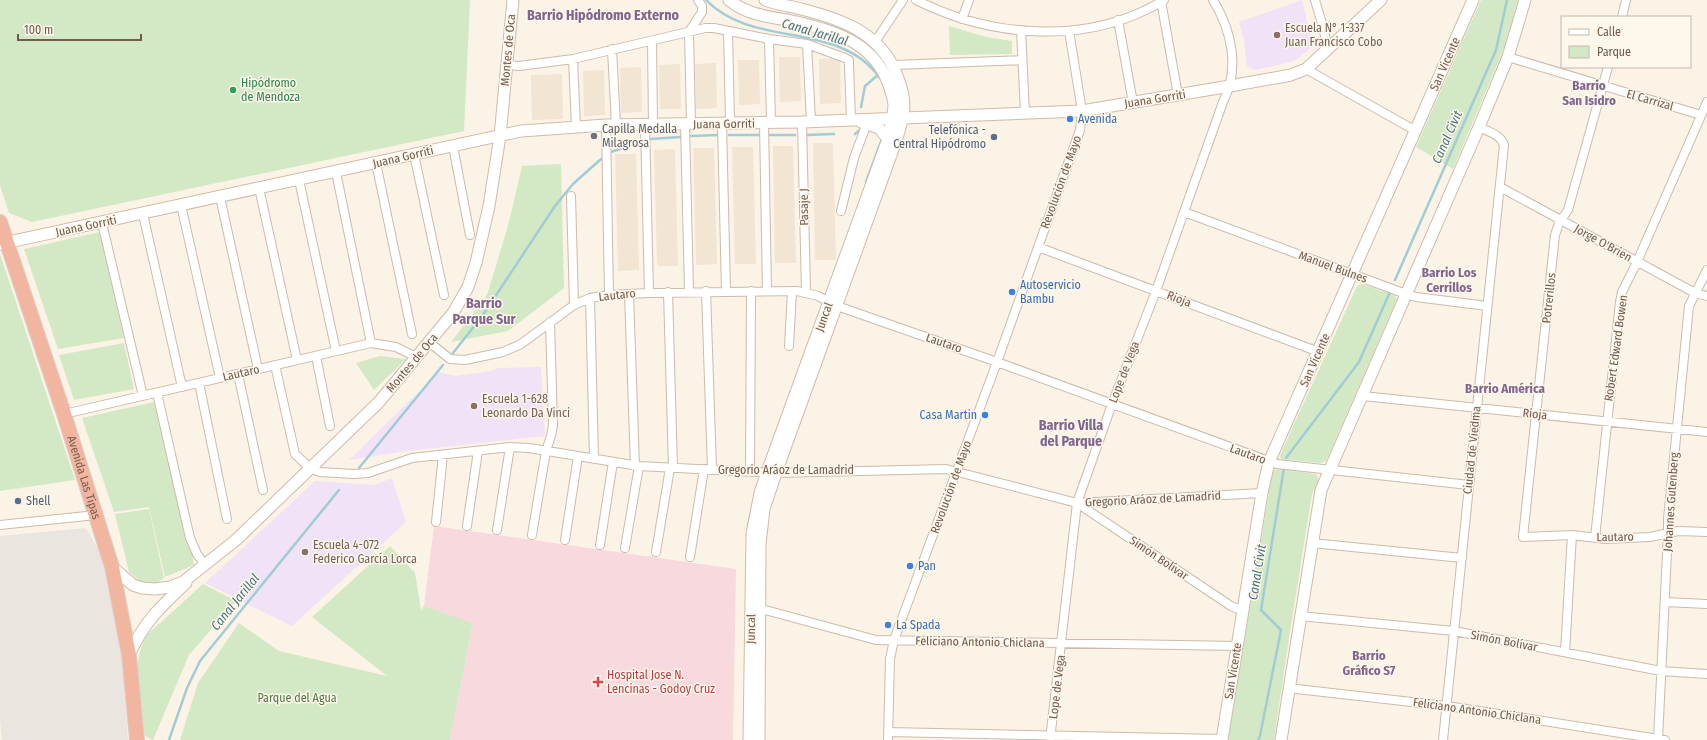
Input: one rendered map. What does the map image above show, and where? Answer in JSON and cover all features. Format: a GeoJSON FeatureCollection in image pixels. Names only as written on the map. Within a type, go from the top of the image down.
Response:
{"type":"FeatureCollection","features":[{"type":"Feature","properties":{"kind":"highway","name":"Avenida Las Tipas"},"geometry":{"type":"LineString","coordinates":[[0,222],[4,243],[64,414],[112,567],[129,655],[137,740]]}},
{"type":"Feature","properties":{"kind":"street","name":"Montes de Oca"},"geometry":{"type":"LineString","coordinates":[[112,567],[133,585],[142,588],[155,589],[183,582],[236,540],[379,402],[453,313],[468,287],[476,263],[489,206],[500,136],[513,0]]}},
{"type":"Feature","properties":{"kind":"street"},"geometry":{"type":"LineString","coordinates":[[689,291],[689,32],[702,12],[702,6],[698,0]]}},
{"type":"Feature","properties":{"kind":"street","name":"Juncal"},"geometry":{"type":"LineString","coordinates":[[729,0],[748,11],[801,23],[835,33],[867,51],[878,63],[886,78],[894,105],[888,139],[833,304]]}},
{"type":"Feature","properties":{"kind":"street","name":"Juncal"},"geometry":{"type":"LineString","coordinates":[[749,740],[755,607],[760,544],[764,508],[771,472],[904,118],[905,102],[902,88],[885,53],[863,32],[843,22],[812,12],[765,0]]}},
{"type":"Feature","properties":{"kind":"street"},"geometry":{"type":"LineString","coordinates":[[875,42],[903,0]]}},
{"type":"Feature","properties":{"kind":"street"},"geometry":{"type":"LineString","coordinates":[[916,0],[931,8],[962,19],[992,27],[1021,30],[1069,31],[1094,27],[1118,20],[1138,13],[1162,1],[1178,95]]}},
{"type":"Feature","properties":{"kind":"street"},"geometry":{"type":"LineString","coordinates":[[962,19],[969,0]]}},
{"type":"Feature","properties":{"kind":"street","name":"Lope de Vega"},"geometry":{"type":"LineString","coordinates":[[1051,737],[1077,503],[1112,404],[1156,291],[1230,86],[1233,68],[1229,37],[1223,19],[1213,0]]}},
{"type":"Feature","properties":{"kind":"street"},"geometry":{"type":"LineString","coordinates":[[1315,0],[1324,27],[1328,49]]}},
{"type":"Feature","properties":{"kind":"street","name":"Juana Gorriti"},"geometry":{"type":"LineString","coordinates":[[4,243],[102,223],[521,131],[611,125],[806,122],[1082,111],[1230,86],[1291,75],[1306,70],[1381,0]]}},
{"type":"Feature","properties":{"kind":"street","name":"San Vicente"},"geometry":{"type":"LineString","coordinates":[[1222,739],[1262,493],[1269,462],[1474,0]]}},
{"type":"Feature","properties":{"kind":"street"},"geometry":{"type":"LineString","coordinates":[[1281,740],[1288,688],[1320,497],[1329,470],[1363,396],[1479,127],[1508,56],[1525,0]]}},
{"type":"Feature","properties":{"kind":"street"},"geometry":{"type":"LineString","coordinates":[[1622,16],[1626,0]]}},
{"type":"Feature","properties":{"kind":"street"},"geometry":{"type":"LineString","coordinates":[[1118,20],[1133,103]]}},
{"type":"Feature","properties":{"kind":"street"},"geometry":{"type":"LineString","coordinates":[[507,65],[519,66],[573,59],[705,28],[714,28],[769,39],[808,44],[849,60],[853,120],[867,123],[879,128],[888,139]]}},
{"type":"Feature","properties":{"kind":"street"},"geometry":{"type":"LineString","coordinates":[[1021,30],[1025,113]]}},
{"type":"Feature","properties":{"kind":"street","name":"Revolución de Mayo"},"geometry":{"type":"LineString","coordinates":[[888,736],[890,659],[894,640],[997,362],[1080,130],[1082,111],[1069,31]]}},
{"type":"Feature","properties":{"kind":"street"},"geometry":{"type":"LineString","coordinates":[[726,291],[726,123],[728,32]]}},
{"type":"Feature","properties":{"kind":"street"},"geometry":{"type":"LineString","coordinates":[[767,291],[767,122],[769,39]]}},
{"type":"Feature","properties":{"kind":"street"},"geometry":{"type":"LineString","coordinates":[[649,293],[649,125],[652,41]]}},
{"type":"Feature","properties":{"kind":"street","name":"Pasaje J"},"geometry":{"type":"LineString","coordinates":[[806,292],[806,122],[808,44]]}},
{"type":"Feature","properties":{"kind":"street"},"geometry":{"type":"LineString","coordinates":[[609,295],[612,49]]}},
{"type":"Feature","properties":{"kind":"street","name":"El Carrizal"},"geometry":{"type":"LineString","coordinates":[[1508,56],[1701,115]]}},
{"type":"Feature","properties":{"kind":"street"},"geometry":{"type":"LineString","coordinates":[[573,59],[576,127]]}},
{"type":"Feature","properties":{"kind":"street"},"geometry":{"type":"LineString","coordinates":[[892,65],[1022,60]]}},
{"type":"Feature","properties":{"kind":"street","name":"Potrerillos"},"geometry":{"type":"LineString","coordinates":[[1524,537],[1555,236],[1561,220],[1568,210],[1608,68]]}},
{"type":"Feature","properties":{"kind":"street"},"geometry":{"type":"LineString","coordinates":[[1306,70],[1416,130]]}},
{"type":"Feature","properties":{"kind":"street","name":"Robert Edward Bowen"},"geometry":{"type":"LineString","coordinates":[[1595,538],[1622,292],[1637,262],[1707,102]]}},
{"type":"Feature","properties":{"kind":"street"},"geometry":{"type":"LineString","coordinates":[[841,211],[854,158],[867,123]]}},
{"type":"Feature","properties":{"kind":"street","name":"Ciudad de Viedma"},"geometry":{"type":"LineString","coordinates":[[1443,740],[1504,145],[1498,136],[1479,127]]}},
{"type":"Feature","properties":{"kind":"street"},"geometry":{"type":"LineString","coordinates":[[453,146],[470,235]]}},
{"type":"Feature","properties":{"kind":"street"},"geometry":{"type":"LineString","coordinates":[[414,154],[444,295]]}},
{"type":"Feature","properties":{"kind":"street"},"geometry":{"type":"LineString","coordinates":[[376,163],[412,334]]}},
{"type":"Feature","properties":{"kind":"street"},"geometry":{"type":"LineString","coordinates":[[336,172],[371,343]]}},
{"type":"Feature","properties":{"kind":"street"},"geometry":{"type":"LineString","coordinates":[[299,180],[336,351]]}},
{"type":"Feature","properties":{"kind":"street","name":"Jorge O'Brien"},"geometry":{"type":"LineString","coordinates":[[1500,187],[1637,262],[1695,292],[1707,296]]}},
{"type":"Feature","properties":{"kind":"street"},"geometry":{"type":"LineString","coordinates":[[259,188],[297,360]]}},
{"type":"Feature","properties":{"kind":"street"},"geometry":{"type":"LineString","coordinates":[[571,196],[574,305]]}},
{"type":"Feature","properties":{"kind":"street"},"geometry":{"type":"LineString","coordinates":[[220,197],[258,369]]}},
{"type":"Feature","properties":{"kind":"street"},"geometry":{"type":"LineString","coordinates":[[181,205],[220,378]]}},
{"type":"Feature","properties":{"kind":"street","name":"Manuel Bulnes"},"geometry":{"type":"LineString","coordinates":[[1184,212],[1406,294],[1416,297],[1487,306]]}},
{"type":"Feature","properties":{"kind":"street"},"geometry":{"type":"LineString","coordinates":[[143,214],[182,387]]}},
{"type":"Feature","properties":{"kind":"street"},"geometry":{"type":"LineString","coordinates":[[102,223],[143,396]]}},
{"type":"Feature","properties":{"kind":"street","name":"Rioja"},"geometry":{"type":"LineString","coordinates":[[1038,247],[1319,352]]}},
{"type":"Feature","properties":{"kind":"street","name":"Johannes Gutenberg"},"geometry":{"type":"LineString","coordinates":[[1660,740],[1661,671],[1668,519],[1676,428],[1689,306],[1707,270]]}},
{"type":"Feature","properties":{"kind":"street","name":"Lautaro"},"geometry":{"type":"LineString","coordinates":[[429,342],[450,359],[465,360],[503,352],[521,344],[574,305],[590,298],[609,295],[689,291],[806,292],[833,304],[997,362],[1269,462],[1469,485]]}},
{"type":"Feature","properties":{"kind":"street"},"geometry":{"type":"LineString","coordinates":[[690,557],[708,469],[706,291]]}},
{"type":"Feature","properties":{"kind":"street"},"geometry":{"type":"LineString","coordinates":[[750,472],[751,291]]}},
{"type":"Feature","properties":{"kind":"street"},"geometry":{"type":"LineString","coordinates":[[789,346],[792,291]]}},
{"type":"Feature","properties":{"kind":"street"},"geometry":{"type":"LineString","coordinates":[[656,552],[671,468],[668,292]]}},
{"type":"Feature","properties":{"kind":"street"},"geometry":{"type":"LineString","coordinates":[[625,548],[637,466],[629,294]]}},
{"type":"Feature","properties":{"kind":"street"},"geometry":{"type":"LineString","coordinates":[[590,298],[594,459]]}},
{"type":"Feature","properties":{"kind":"street"},"geometry":{"type":"LineString","coordinates":[[532,535],[546,451],[553,425],[550,322]]}},
{"type":"Feature","properties":{"kind":"street","name":"Lautaro"},"geometry":{"type":"LineString","coordinates":[[64,414],[371,343],[396,347],[416,357]]}},
{"type":"Feature","properties":{"kind":"street"},"geometry":{"type":"LineString","coordinates":[[316,356],[330,426]]}},
{"type":"Feature","properties":{"kind":"street"},"geometry":{"type":"LineString","coordinates":[[275,365],[295,454],[310,468]]}},
{"type":"Feature","properties":{"kind":"street"},"geometry":{"type":"LineString","coordinates":[[238,374],[263,490]]}},
{"type":"Feature","properties":{"kind":"street"},"geometry":{"type":"LineString","coordinates":[[199,383],[227,519]]}},
{"type":"Feature","properties":{"kind":"street"},"geometry":{"type":"LineString","coordinates":[[157,392],[190,538],[197,554],[205,565]]}},
{"type":"Feature","properties":{"kind":"street","name":"Rioja"},"geometry":{"type":"LineString","coordinates":[[1363,396],[1707,432]]}},
{"type":"Feature","properties":{"kind":"street"},"geometry":{"type":"LineString","coordinates":[[497,530],[510,447]]}},
{"type":"Feature","properties":{"kind":"street","name":"Gregorio Aráoz de Lamadrid"},"geometry":{"type":"LineString","coordinates":[[310,468],[320,472],[354,474],[368,473],[412,458],[510,447],[546,451],[637,466],[750,472],[946,469],[1077,503],[1262,493]]}},
{"type":"Feature","properties":{"kind":"street"},"geometry":{"type":"LineString","coordinates":[[467,526],[478,451]]}},
{"type":"Feature","properties":{"kind":"street"},"geometry":{"type":"LineString","coordinates":[[436,522],[443,455]]}},
{"type":"Feature","properties":{"kind":"street"},"geometry":{"type":"LineString","coordinates":[[565,540],[578,456]]}},
{"type":"Feature","properties":{"kind":"street"},"geometry":{"type":"LineString","coordinates":[[600,544],[613,462]]}},
{"type":"Feature","properties":{"kind":"street","name":"Simón Bolívar"},"geometry":{"type":"LineString","coordinates":[[1077,503],[1231,606],[1243,611]]}},
{"type":"Feature","properties":{"kind":"street"},"geometry":{"type":"LineString","coordinates":[[0,525],[96,515]]}},
{"type":"Feature","properties":{"kind":"street","name":"Lautaro"},"geometry":{"type":"LineString","coordinates":[[1524,537],[1572,535],[1605,539],[1650,537],[1678,531],[1707,532]]}},
{"type":"Feature","properties":{"kind":"street"},"geometry":{"type":"LineString","coordinates":[[1565,652],[1572,535]]}},
{"type":"Feature","properties":{"kind":"street"},"geometry":{"type":"LineString","coordinates":[[1312,543],[1462,558]]}},
{"type":"Feature","properties":{"kind":"street","name":"Montes de Oca"},"geometry":{"type":"LineString","coordinates":[[129,655],[137,638],[156,611],[205,565]]}},
{"type":"Feature","properties":{"kind":"street"},"geometry":{"type":"LineString","coordinates":[[1665,602],[1707,604]]}},
{"type":"Feature","properties":{"kind":"street","name":"Juncal"},"geometry":{"type":"LineString","coordinates":[[755,607],[759,740]]}},
{"type":"Feature","properties":{"kind":"street","name":"Feliciano Antonio Chiclana"},"geometry":{"type":"LineString","coordinates":[[755,607],[876,640],[1237,646]]}},
{"type":"Feature","properties":{"kind":"street","name":"Simón Bolívar"},"geometry":{"type":"LineString","coordinates":[[1300,616],[1454,631],[1661,671],[1707,674]]}},
{"type":"Feature","properties":{"kind":"street","name":"Feliciano Antonio Chiclana"},"geometry":{"type":"LineString","coordinates":[[1288,688],[1447,706],[1660,740]]}},
{"type":"Feature","properties":{"kind":"street"},"geometry":{"type":"LineString","coordinates":[[888,736],[1222,739]]}},
{"type":"Feature","properties":{"kind":"shaded area","name":"Escuela N° 1-337 Juan Francisco Cobo"},"geometry":{"type":"Polygon","coordinates":[[[1302,0],[1311,40],[1310,49],[1296,60],[1287,63],[1255,70],[1247,66],[1244,41],[1239,22],[1302,0]]]}},
{"type":"Feature","properties":{"kind":"shaded area"},"geometry":{"type":"Polygon","coordinates":[[[779,57],[800,57],[801,101],[780,102],[779,57]]]}},
{"type":"Feature","properties":{"kind":"shaded area"},"geometry":{"type":"Polygon","coordinates":[[[840,58],[841,103],[820,104],[819,59],[840,58]]]}},
{"type":"Feature","properties":{"kind":"shaded area"},"geometry":{"type":"Polygon","coordinates":[[[738,60],[759,60],[760,104],[739,105],[738,60]]]}},
{"type":"Feature","properties":{"kind":"shaded area"},"geometry":{"type":"Polygon","coordinates":[[[716,63],[717,108],[696,109],[695,64],[716,63]]]}},
{"type":"Feature","properties":{"kind":"shaded area"},"geometry":{"type":"Polygon","coordinates":[[[680,64],[681,109],[660,109],[659,65],[680,64]]]}},
{"type":"Feature","properties":{"kind":"shaded area"},"geometry":{"type":"Polygon","coordinates":[[[641,67],[642,112],[621,113],[620,68],[641,67]]]}},
{"type":"Feature","properties":{"kind":"shaded area"},"geometry":{"type":"Polygon","coordinates":[[[604,70],[605,115],[584,116],[583,71],[604,70]]]}},
{"type":"Feature","properties":{"kind":"shaded area"},"geometry":{"type":"Polygon","coordinates":[[[562,74],[563,119],[532,120],[531,75],[562,74]]]}},
{"type":"Feature","properties":{"kind":"shaded area"},"geometry":{"type":"Polygon","coordinates":[[[813,143],[833,143],[836,260],[815,260],[813,143]]]}},
{"type":"Feature","properties":{"kind":"shaded area"},"geometry":{"type":"Polygon","coordinates":[[[773,146],[793,146],[796,263],[775,263],[773,146]]]}},
{"type":"Feature","properties":{"kind":"shaded area"},"geometry":{"type":"Polygon","coordinates":[[[732,147],[753,147],[756,264],[735,264],[732,147]]]}},
{"type":"Feature","properties":{"kind":"shaded area"},"geometry":{"type":"Polygon","coordinates":[[[693,148],[714,148],[717,264],[696,265],[693,148]]]}},
{"type":"Feature","properties":{"kind":"shaded area"},"geometry":{"type":"Polygon","coordinates":[[[675,149],[678,266],[657,266],[654,150],[675,149]]]}},
{"type":"Feature","properties":{"kind":"shaded area"},"geometry":{"type":"Polygon","coordinates":[[[615,154],[636,154],[639,270],[618,271],[615,154]]]}},
{"type":"Feature","properties":{"kind":"shaded area","name":"Escuela 1-628 Leonardo Da Vinci"},"geometry":{"type":"Polygon","coordinates":[[[541,367],[545,436],[407,451],[349,460],[439,372],[456,376],[491,371],[498,368],[541,367]]]}},
{"type":"Feature","properties":{"kind":"shaded area","name":"Escuela 4-072 Federico García Lorca"},"geometry":{"type":"Polygon","coordinates":[[[392,478],[406,522],[292,626],[205,583],[315,481],[375,485],[392,478]]]}},
{"type":"Feature","properties":{"kind":"shaded area","name":"Hospital Jose N. Lencinas - Godoy Cruz"},"geometry":{"type":"Polygon","coordinates":[[[434,526],[736,569],[733,740],[450,740],[473,623],[424,606],[434,526]]]}},
{"type":"Feature","properties":{"kind":"shaded area"},"geometry":{"type":"Polygon","coordinates":[[[86,528],[101,554],[122,658],[128,740],[2,740],[0,720],[0,536],[86,528]]]}},
{"type":"Feature","properties":{"kind":"green space","name":"Hipódromo de Mendoza"},"geometry":{"type":"Polygon","coordinates":[[[0,0],[470,0],[464,131],[32,222],[9,213],[0,185],[0,0]]]}},
{"type":"Feature","properties":{"kind":"green space"},"geometry":{"type":"Polygon","coordinates":[[[1481,0],[1518,0],[1505,46],[1453,169],[1416,147],[1481,0]]]}},
{"type":"Feature","properties":{"kind":"green space"},"geometry":{"type":"Polygon","coordinates":[[[949,26],[986,37],[1012,41],[1012,54],[950,55],[949,26]]]}},
{"type":"Feature","properties":{"kind":"green space"},"geometry":{"type":"Polygon","coordinates":[[[561,164],[564,288],[508,331],[451,342],[487,295],[508,226],[522,166],[561,164]]]}},
{"type":"Feature","properties":{"kind":"green space"},"geometry":{"type":"Polygon","coordinates":[[[100,232],[124,338],[58,349],[24,249],[100,232]]]}},
{"type":"Feature","properties":{"kind":"green space"},"geometry":{"type":"Polygon","coordinates":[[[0,254],[75,480],[0,491],[0,254]]]}},
{"type":"Feature","properties":{"kind":"green space"},"geometry":{"type":"Polygon","coordinates":[[[1362,284],[1394,295],[1397,299],[1329,455],[1326,461],[1321,463],[1282,459],[1280,457],[1281,453],[1357,286],[1362,284]]]}},
{"type":"Feature","properties":{"kind":"green space"},"geometry":{"type":"Polygon","coordinates":[[[124,343],[134,389],[74,400],[59,355],[124,343]]]}},
{"type":"Feature","properties":{"kind":"green space"},"geometry":{"type":"Polygon","coordinates":[[[380,356],[406,359],[374,390],[356,363],[380,356]]]}},
{"type":"Feature","properties":{"kind":"green space"},"geometry":{"type":"Polygon","coordinates":[[[159,401],[190,538],[194,565],[165,577],[149,507],[114,512],[82,418],[159,401]]]}},
{"type":"Feature","properties":{"kind":"green space"},"geometry":{"type":"Polygon","coordinates":[[[1278,469],[1316,474],[1319,480],[1312,494],[1274,740],[1228,740],[1272,474],[1274,470],[1278,469]]]}},
{"type":"Feature","properties":{"kind":"green space"},"geometry":{"type":"Polygon","coordinates":[[[149,509],[164,578],[156,583],[141,582],[129,572],[115,514],[149,509]]]}},
{"type":"Feature","properties":{"kind":"green space","name":"Parque del Agua"},"geometry":{"type":"Polygon","coordinates":[[[390,546],[415,573],[421,610],[424,606],[473,623],[450,740],[180,740],[198,683],[239,623],[279,651],[387,676],[312,617],[390,546]]]}},
{"type":"Feature","properties":{"kind":"green space"},"geometry":{"type":"Polygon","coordinates":[[[203,584],[236,601],[189,655],[153,740],[145,736],[143,725],[138,678],[139,655],[142,644],[148,634],[203,584]]]}},
{"type":"Feature","properties":{"kind":"waterway","name":"Canal Jarillal"},"geometry":{"type":"LineString","coordinates":[[706,0],[725,15],[747,25],[819,41],[842,48],[863,60],[880,78]]}},
{"type":"Feature","properties":{"kind":"waterway","name":"Canal Civit"},"geometry":{"type":"LineString","coordinates":[[1395,280],[1496,50],[1507,0]]}},
{"type":"Feature","properties":{"kind":"waterway","name":"Canal Jarillal"},"geometry":{"type":"LineString","coordinates":[[861,107],[865,86],[878,75]]}},
{"type":"Feature","properties":{"kind":"waterway"},"geometry":{"type":"LineString","coordinates":[[855,134],[860,130]]}},
{"type":"Feature","properties":{"kind":"waterway"},"geometry":{"type":"LineString","coordinates":[[806,135],[834,134]]}},
{"type":"Feature","properties":{"kind":"waterway"},"geometry":{"type":"LineString","coordinates":[[691,136],[718,135]]}},
{"type":"Feature","properties":{"kind":"waterway"},"geometry":{"type":"LineString","coordinates":[[729,135],[759,135]]}},
{"type":"Feature","properties":{"kind":"waterway"},"geometry":{"type":"LineString","coordinates":[[770,135],[795,135]]}},
{"type":"Feature","properties":{"kind":"waterway"},"geometry":{"type":"LineString","coordinates":[[650,139],[680,137]]}},
{"type":"Feature","properties":{"kind":"waterway"},"geometry":{"type":"LineString","coordinates":[[866,182],[882,139]]}},
{"type":"Feature","properties":{"kind":"waterway"},"geometry":{"type":"LineString","coordinates":[[611,152],[640,142]]}},
{"type":"Feature","properties":{"kind":"waterway"},"geometry":{"type":"LineString","coordinates":[[453,353],[483,315],[555,206],[573,184],[601,159]]}},
{"type":"Feature","properties":{"kind":"waterway","name":"Canal Civit"},"geometry":{"type":"LineString","coordinates":[[1286,458],[1359,362],[1390,292]]}},
{"type":"Feature","properties":{"kind":"waterway","name":"Canal Jarillal"},"geometry":{"type":"LineString","coordinates":[[359,468],[443,365]]}},
{"type":"Feature","properties":{"kind":"waterway","name":"Canal Civit"},"geometry":{"type":"LineString","coordinates":[[1258,740],[1281,630],[1261,610],[1284,468]]}},
{"type":"Feature","properties":{"kind":"waterway","name":"Canal Jarillal"},"geometry":{"type":"LineString","coordinates":[[169,740],[187,688],[200,661],[339,490]]}},
{"type":"Feature","properties":{"kind":"waterway"},"geometry":{"type":"LineString","coordinates":[[748,526],[753,504]]}},
{"type":"Feature","properties":{"kind":"place","name":"Escuela N° 1-337 Juan Francisco Cobo"},"geometry":{"type":"Point","coordinates":[1277,35]}},
{"type":"Feature","properties":{"kind":"place","name":"Hipódromo de Mendoza"},"geometry":{"type":"Point","coordinates":[233,90]}},
{"type":"Feature","properties":{"kind":"place","name":"Avenida"},"geometry":{"type":"Point","coordinates":[1070,119]}},
{"type":"Feature","properties":{"kind":"place","name":"Capilla Medalla Milagrosa"},"geometry":{"type":"Point","coordinates":[594,136]}},
{"type":"Feature","properties":{"kind":"place","name":"Telefónica - Central Hipódromo"},"geometry":{"type":"Point","coordinates":[994,137]}},
{"type":"Feature","properties":{"kind":"place","name":"Autoservicio Bambu"},"geometry":{"type":"Point","coordinates":[1012,292]}},
{"type":"Feature","properties":{"kind":"place","name":"Escuela 1-628 Leonardo Da Vinci"},"geometry":{"type":"Point","coordinates":[474,406]}},
{"type":"Feature","properties":{"kind":"place","name":"Casa Martin"},"geometry":{"type":"Point","coordinates":[985,415]}},
{"type":"Feature","properties":{"kind":"place","name":"Shell"},"geometry":{"type":"Point","coordinates":[18,501]}},
{"type":"Feature","properties":{"kind":"place","name":"Escuela 4-072 Federico García Lorca"},"geometry":{"type":"Point","coordinates":[305,552]}},
{"type":"Feature","properties":{"kind":"place","name":"Pan"},"geometry":{"type":"Point","coordinates":[910,566]}},
{"type":"Feature","properties":{"kind":"place","name":"La Spada"},"geometry":{"type":"Point","coordinates":[888,625]}},
{"type":"Feature","properties":{"kind":"place","name":"Hospital Jose N. Lencinas - Godoy Cruz"},"geometry":{"type":"Point","coordinates":[598,682]}},
{"type":"Feature","properties":{"kind":"district","name":"Barrio Hipódromo Externo"},"geometry":{"type":"Point","coordinates":[603,15]}},
{"type":"Feature","properties":{"kind":"district","name":"Barrio San Isidro"},"geometry":{"type":"Point","coordinates":[1589,92]}},
{"type":"Feature","properties":{"kind":"district","name":"Barrio Los Cerrillos"},"geometry":{"type":"Point","coordinates":[1449,280]}},
{"type":"Feature","properties":{"kind":"district","name":"Barrio Parque Sur"},"geometry":{"type":"Point","coordinates":[484,312]}},
{"type":"Feature","properties":{"kind":"district","name":"Barrio América"},"geometry":{"type":"Point","coordinates":[1505,388]}},
{"type":"Feature","properties":{"kind":"district","name":"Barrio Villa del Parque"},"geometry":{"type":"Point","coordinates":[1071,434]}},
{"type":"Feature","properties":{"kind":"district","name":"Barrio Gráfico S7"},"geometry":{"type":"Point","coordinates":[1369,662]}}]}
